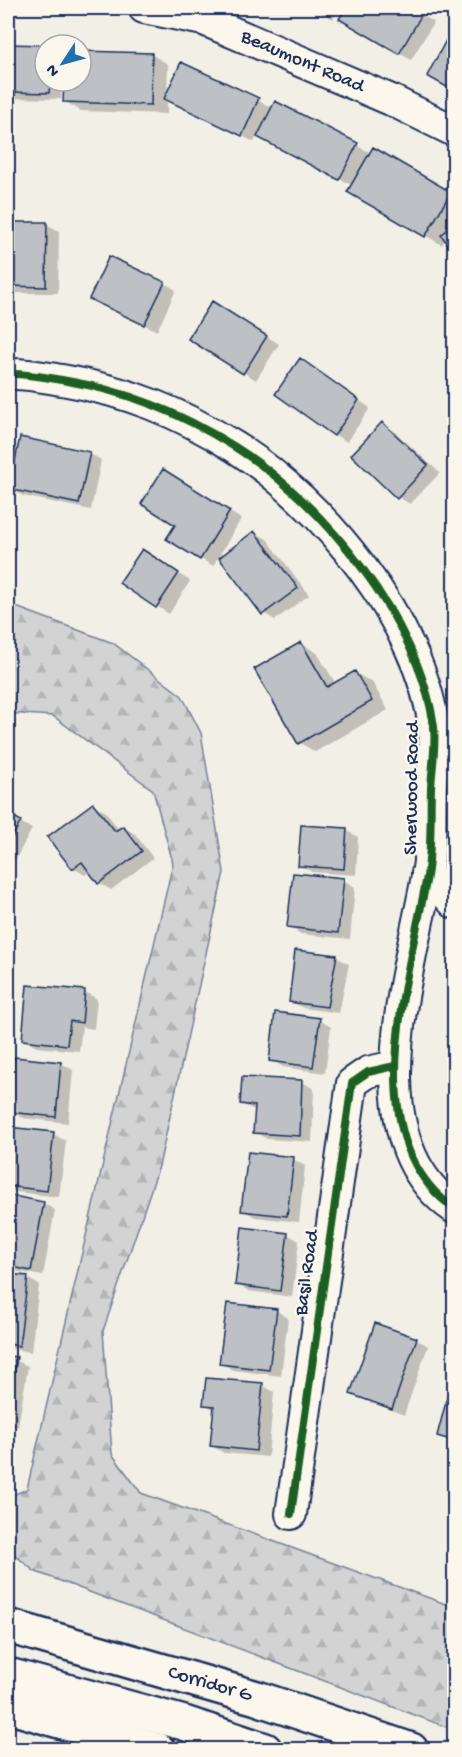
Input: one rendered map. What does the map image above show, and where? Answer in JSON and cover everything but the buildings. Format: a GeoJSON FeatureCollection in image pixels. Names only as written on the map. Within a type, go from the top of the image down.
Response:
{"type":"FeatureCollection","features":[{"type":"Feature","properties":{"kind":"highway","name":"Corridor G"},"geometry":{"type":"LineString","coordinates":[[8,1626],[257,1698],[411,1749]]}},
{"type":"Feature","properties":{"kind":"highway"},"geometry":{"type":"LineString","coordinates":[[8,1675],[265,1749]]}},
{"type":"Feature","properties":{"kind":"highway"},"geometry":{"type":"LineString","coordinates":[[8,1706],[158,1749]]}},
{"type":"Feature","properties":{"kind":"street","name":"Beaumont Road"},"geometry":{"type":"LineString","coordinates":[[144,8],[204,20],[391,100],[454,131]]}},
{"type":"Feature","properties":{"kind":"street","name":"Sherwood Road"},"geometry":{"type":"LineString","coordinates":[[8,374],[23,373],[97,387],[149,401],[202,427],[260,463],[297,493],[328,527],[384,598],[419,665],[434,729],[427,873],[406,977],[395,1066],[399,1110],[410,1150],[424,1179],[454,1208]]}},
{"type":"Feature","properties":{"kind":"street"},"geometry":{"type":"LineString","coordinates":[[427,873],[454,903]]}},
{"type":"Feature","properties":{"kind":"street","name":"Basil Road"},"geometry":{"type":"LineString","coordinates":[[291,1514],[352,1083],[368,1072],[395,1066]]}},
{"type":"Feature","properties":{"kind":"green space"},"geometry":{"type":"Polygon","coordinates":[[[8,604],[113,643],[182,696],[201,733],[224,872],[159,1166],[103,1331],[112,1454],[141,1493],[454,1607],[454,1730],[34,1571],[8,1549],[8,1497],[27,1489],[173,863],[153,790],[53,716],[8,713],[8,604]]]}},
{"type":"Feature","properties":{"kind":"cycle path"},"geometry":{"type":"LineString","coordinates":[[8,374],[62,380],[131,397],[173,413],[235,447],[269,471],[302,500],[333,533],[363,569],[388,607],[410,647],[425,687],[434,727],[434,750],[429,865],[402,1005],[397,1052],[397,1098],[405,1141],[423,1178],[454,1208]]}},
{"type":"Feature","properties":{"kind":"cycle path"},"geometry":{"type":"LineString","coordinates":[[291,1514],[352,1083],[368,1072],[395,1066]]}}]}
